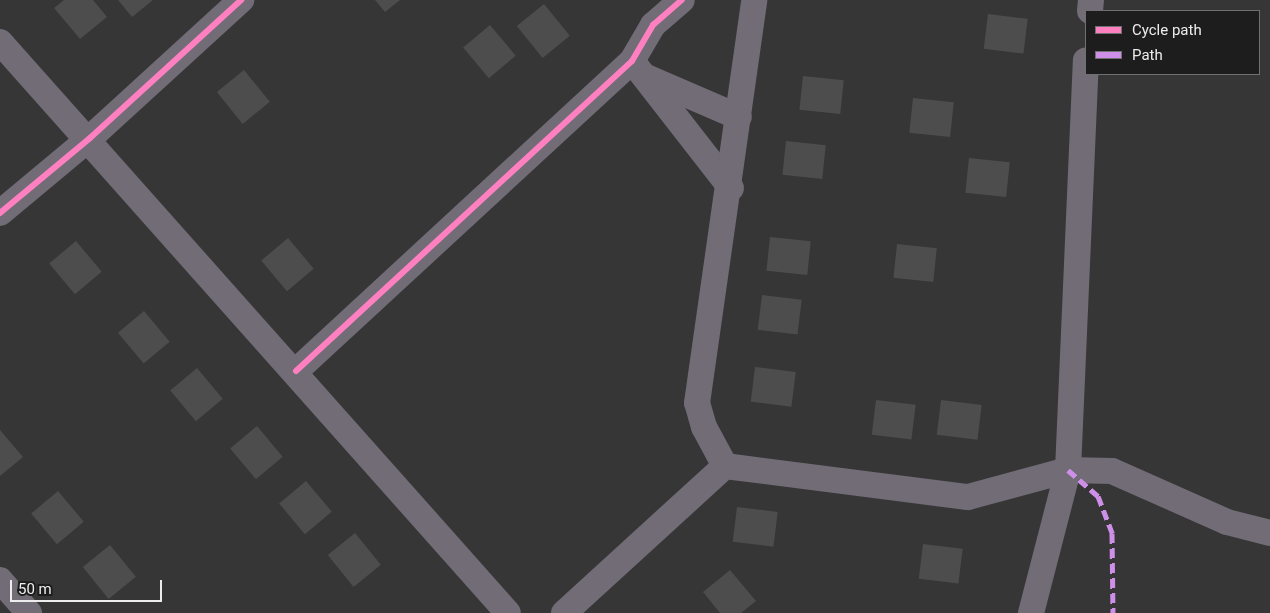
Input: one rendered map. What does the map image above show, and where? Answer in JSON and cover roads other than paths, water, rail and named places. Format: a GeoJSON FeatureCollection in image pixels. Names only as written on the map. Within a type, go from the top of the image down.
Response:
{"type":"FeatureCollection","features":[{"type":"Feature","properties":{"kind":"street"},"geometry":{"type":"LineString","coordinates":[[0,213],[90,138],[241,0]]}},
{"type":"Feature","properties":{"kind":"street"},"geometry":{"type":"LineString","coordinates":[[296,371],[639,69],[653,26],[682,0]]}},
{"type":"Feature","properties":{"kind":"street"},"geometry":{"type":"LineString","coordinates":[[725,466],[704,427],[697,404],[731,188],[754,0]]}},
{"type":"Feature","properties":{"kind":"street"},"geometry":{"type":"LineString","coordinates":[[0,42],[90,138],[508,613]]}},
{"type":"Feature","properties":{"kind":"street"},"geometry":{"type":"LineString","coordinates":[[639,69],[739,117]]}},
{"type":"Feature","properties":{"kind":"street"},"geometry":{"type":"LineString","coordinates":[[639,69],[731,188]]}},
{"type":"Feature","properties":{"kind":"street"},"geometry":{"type":"LineString","coordinates":[[1031,613],[1068,470],[1085,75]]}},
{"type":"Feature","properties":{"kind":"street"},"geometry":{"type":"LineString","coordinates":[[564,613],[725,466],[968,497],[1068,470],[1112,471],[1227,522],[1270,532]]}},
{"type":"Feature","properties":{"kind":"street"},"geometry":{"type":"LineString","coordinates":[[0,580],[29,613]]}}]}
